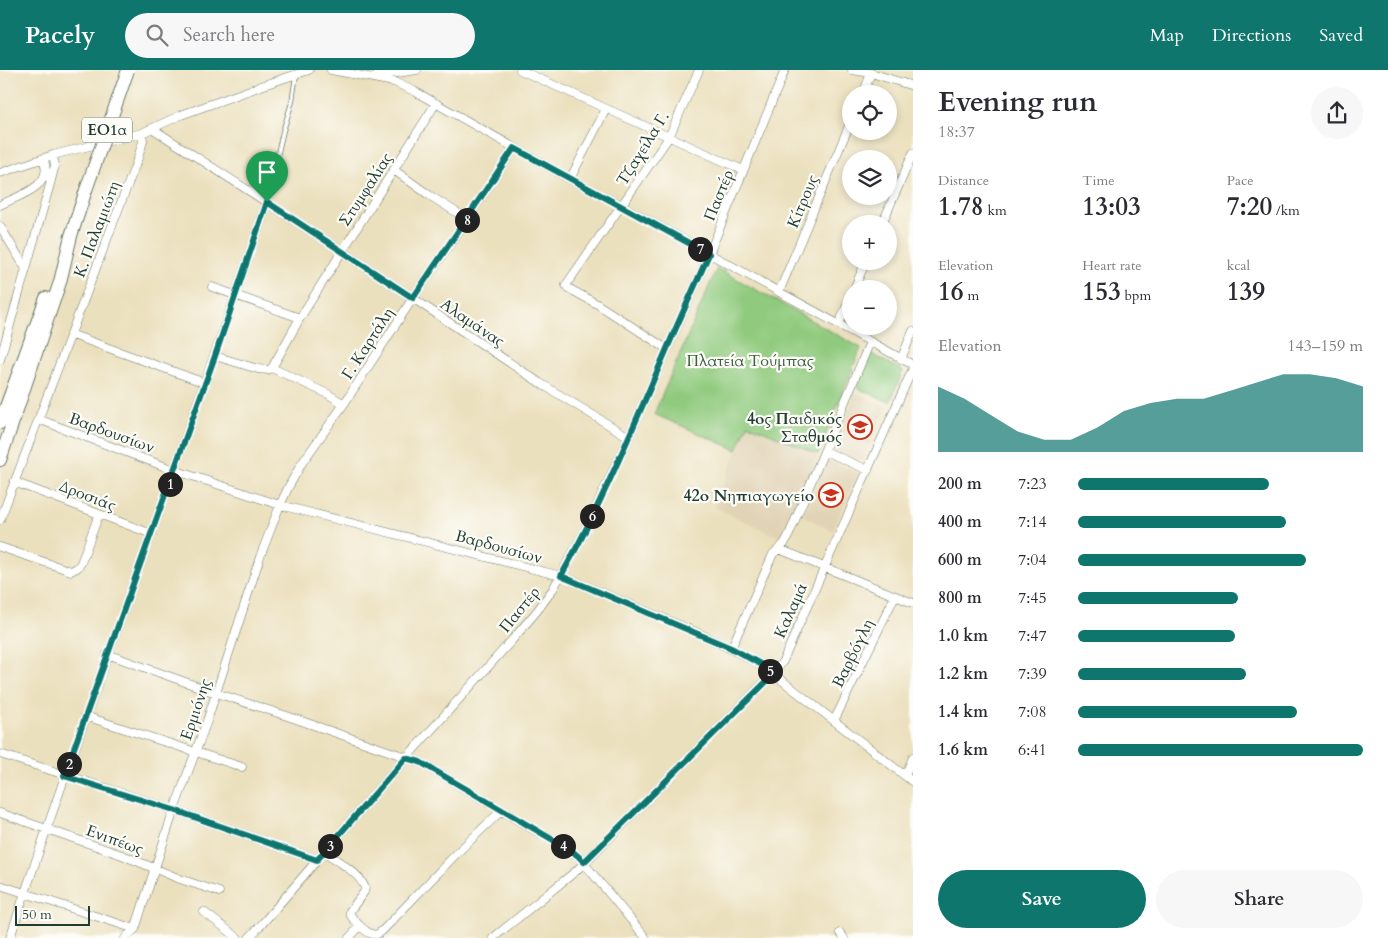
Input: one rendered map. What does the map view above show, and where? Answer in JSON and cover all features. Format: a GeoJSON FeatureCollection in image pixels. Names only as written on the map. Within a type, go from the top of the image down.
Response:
{"type":"FeatureCollection","features":[{"type":"Feature","properties":{"kind":"main road","name":"ΕΟ1α"},"geometry":{"type":"LineString","coordinates":[[0,460],[60,282],[71,236],[86,190],[128,70]]}},
{"type":"Feature","properties":{"kind":"main road","name":"ΕΟ1α"},"geometry":{"type":"LineString","coordinates":[[0,422],[52,280],[71,236]]}},
{"type":"Feature","properties":{"kind":"street"},"geometry":{"type":"LineString","coordinates":[[0,173],[53,155],[142,133],[181,115],[309,70]]}},
{"type":"Feature","properties":{"kind":"street"},"geometry":{"type":"LineString","coordinates":[[331,70],[394,82],[405,86],[514,148],[913,366]]}},
{"type":"Feature","properties":{"kind":"street"},"geometry":{"type":"LineString","coordinates":[[370,77],[417,70]]}},
{"type":"Feature","properties":{"kind":"street"},"geometry":{"type":"LineString","coordinates":[[520,70],[743,170]]}},
{"type":"Feature","properties":{"kind":"street","name":"Τζαχείλα Γ."},"geometry":{"type":"LineString","coordinates":[[667,349],[566,285],[669,137],[699,70]]}},
{"type":"Feature","properties":{"kind":"street","name":"Παστέρ"},"geometry":{"type":"LineString","coordinates":[[249,938],[519,632],[548,596],[561,576],[584,533],[629,437],[709,254],[785,70]]}},
{"type":"Feature","properties":{"kind":"street"},"geometry":{"type":"LineString","coordinates":[[852,70],[871,73],[913,86]]}},
{"type":"Feature","properties":{"kind":"street"},"geometry":{"type":"LineString","coordinates":[[866,85],[871,73]]}},
{"type":"Feature","properties":{"kind":"street","name":"Στυμφαλίας"},"geometry":{"type":"LineString","coordinates":[[272,368],[300,318],[436,103]]}},
{"type":"Feature","properties":{"kind":"street"},"geometry":{"type":"LineString","coordinates":[[570,178],[606,109]]}},
{"type":"Feature","properties":{"kind":"street","name":"Αλαμάνας"},"geometry":{"type":"LineString","coordinates":[[153,129],[540,382],[629,437]]}},
{"type":"Feature","properties":{"kind":"street","name":"Κ. Παλαμιώτη"},"geometry":{"type":"LineString","coordinates":[[0,520],[138,158],[143,141],[142,133]]}},
{"type":"Feature","properties":{"kind":"street","name":"Κίτρους"},"geometry":{"type":"LineString","coordinates":[[779,292],[843,140]]}},
{"type":"Feature","properties":{"kind":"street","name":"Γ. Καρτάλη"},"geometry":{"type":"LineString","coordinates":[[280,505],[293,479],[514,148]]}},
{"type":"Feature","properties":{"kind":"street"},"geometry":{"type":"LineString","coordinates":[[886,215],[913,153]]}},
{"type":"Feature","properties":{"kind":"street"},"geometry":{"type":"LineString","coordinates":[[0,360],[1,347],[53,174],[53,155]]}},
{"type":"Feature","properties":{"kind":"street"},"geometry":{"type":"LineString","coordinates":[[0,204],[39,185],[46,170],[43,158]]}},
{"type":"Feature","properties":{"kind":"street"},"geometry":{"type":"LineString","coordinates":[[394,170],[467,219]]}},
{"type":"Feature","properties":{"kind":"street"},"geometry":{"type":"LineString","coordinates":[[10,938],[64,776],[215,356],[267,202]]}},
{"type":"Feature","properties":{"kind":"street"},"geometry":{"type":"LineString","coordinates":[[0,226],[26,269]]}},
{"type":"Feature","properties":{"kind":"street"},"geometry":{"type":"LineString","coordinates":[[212,287],[300,318]]}},
{"type":"Feature","properties":{"kind":"street"},"geometry":{"type":"LineString","coordinates":[[839,324],[842,317]]}},
{"type":"Feature","properties":{"kind":"street"},"geometry":{"type":"LineString","coordinates":[[901,359],[913,331]]}},
{"type":"Feature","properties":{"kind":"street"},"geometry":{"type":"LineString","coordinates":[[70,334],[205,383]]}},
{"type":"Feature","properties":{"kind":"street"},"geometry":{"type":"LineString","coordinates":[[731,648],[773,554],[788,538],[870,342]]}},
{"type":"Feature","properties":{"kind":"street"},"geometry":{"type":"LineString","coordinates":[[215,356],[264,370],[272,368],[328,394],[344,404]]}},
{"type":"Feature","properties":{"kind":"street","name":"Καλαμά"},"geometry":{"type":"LineString","coordinates":[[493,938],[576,870],[774,674],[783,661],[913,366]]}},
{"type":"Feature","properties":{"kind":"street","name":"Βαρδουσίων"},"geometry":{"type":"LineString","coordinates":[[38,419],[174,470],[280,505],[561,576],[731,648],[762,665],[913,782]]}},
{"type":"Feature","properties":{"kind":"street"},"geometry":{"type":"LineString","coordinates":[[825,451],[868,470]]}},
{"type":"Feature","properties":{"kind":"street","name":"Δροσιάς"},"geometry":{"type":"LineString","coordinates":[[14,482],[152,534]]}},
{"type":"Feature","properties":{"kind":"street","name":"Ερμιόνης"},"geometry":{"type":"LineString","coordinates":[[132,932],[207,721],[260,557],[280,505]]}},
{"type":"Feature","properties":{"kind":"street"},"geometry":{"type":"LineString","coordinates":[[0,547],[71,571],[81,563],[98,514]]}},
{"type":"Feature","properties":{"kind":"street"},"geometry":{"type":"LineString","coordinates":[[780,548],[913,603]]}},
{"type":"Feature","properties":{"kind":"street","name":"Βαρβόγλη"},"geometry":{"type":"LineString","coordinates":[[834,721],[895,596]]}},
{"type":"Feature","properties":{"kind":"street"},"geometry":{"type":"LineString","coordinates":[[107,654],[420,762],[572,851],[584,862],[646,938]]}},
{"type":"Feature","properties":{"kind":"street"},"geometry":{"type":"LineString","coordinates":[[85,716],[242,767]]}},
{"type":"Feature","properties":{"kind":"street"},"geometry":{"type":"LineString","coordinates":[[0,754],[174,810],[317,860]]}},
{"type":"Feature","properties":{"kind":"street"},"geometry":{"type":"LineString","coordinates":[[905,776],[913,757]]}},
{"type":"Feature","properties":{"kind":"street"},"geometry":{"type":"LineString","coordinates":[[325,852],[362,880],[365,888],[364,892],[350,910],[352,917],[360,926],[372,934],[380,933],[458,852],[502,810]]}},
{"type":"Feature","properties":{"kind":"street","name":"Ενιπέως"},"geometry":{"type":"LineString","coordinates":[[0,813],[127,857],[180,879],[219,892]]}},
{"type":"Feature","properties":{"kind":"street"},"geometry":{"type":"LineString","coordinates":[[0,885],[132,932]]}},
{"type":"Feature","properties":{"kind":"street"},"geometry":{"type":"LineString","coordinates":[[204,912],[238,938]]}},
{"type":"Feature","properties":{"kind":"street"},"geometry":{"type":"LineString","coordinates":[[349,938],[360,926]]}},
{"type":"Feature","properties":{"kind":"lane"},"geometry":{"type":"LineString","coordinates":[[267,202],[292,102],[296,75]]}},
{"type":"Feature","properties":{"kind":"shaded area","name":"4ος Παιδικός Σταθμός"},"geometry":{"type":"Polygon","coordinates":[[[855,393],[887,406],[863,462],[833,449],[855,393]]]}},
{"type":"Feature","properties":{"kind":"shaded area"},"geometry":{"type":"Polygon","coordinates":[[[748,424],[818,454],[781,538],[714,507],[748,424]]]}},
{"type":"Feature","properties":{"kind":"shaded area","name":"42ο Νηπιαγωγείο"},"geometry":{"type":"Polygon","coordinates":[[[828,460],[858,473],[833,531],[803,516],[828,460]]]}},
{"type":"Feature","properties":{"kind":"green space","name":"Πλατεία Τούμπας"},"geometry":{"type":"Polygon","coordinates":[[[717,268],[861,348],[818,454],[748,424],[737,450],[654,414],[717,268]]]}},
{"type":"Feature","properties":{"kind":"green space"},"geometry":{"type":"Polygon","coordinates":[[[870,353],[903,371],[890,402],[857,388],[870,353]]]}},
{"type":"Feature","properties":{"kind":"place","name":"4ος Παιδικός Σταθμός"},"geometry":{"type":"Point","coordinates":[860,427]}},
{"type":"Feature","properties":{"kind":"place","name":"42ο Νηπιαγωγείο"},"geometry":{"type":"Point","coordinates":[831,495]}},
{"type":"Feature","properties":{"kind":"route"},"geometry":{"type":"LineString","coordinates":[[514,148],[709,254],[629,437],[584,533],[561,576],[731,648],[774,674],[584,862],[572,851],[420,762],[406,758],[317,860],[174,810],[64,776],[215,356],[267,202],[413,298],[514,148]]}}]}
